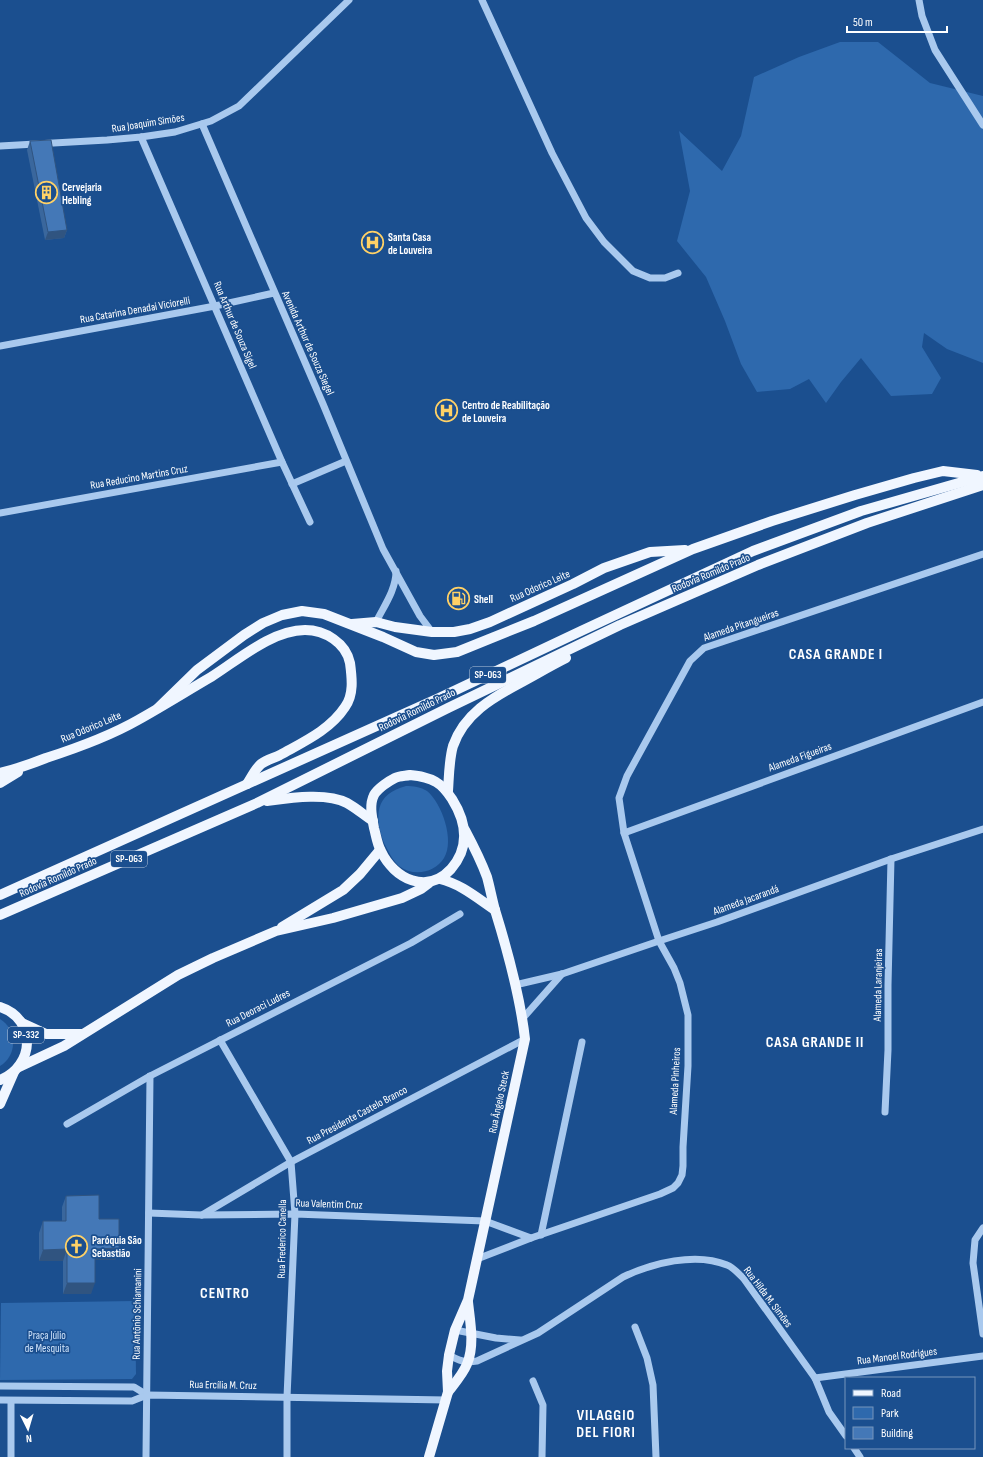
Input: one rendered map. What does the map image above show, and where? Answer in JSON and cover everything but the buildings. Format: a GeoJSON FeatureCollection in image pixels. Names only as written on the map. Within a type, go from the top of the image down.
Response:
{"type":"FeatureCollection","features":[{"type":"Feature","properties":{"kind":"main road"},"geometry":{"type":"LineString","coordinates":[[158,708],[197,670],[244,635],[263,623],[282,615],[302,611],[324,614],[383,637],[416,652],[434,655],[457,652],[534,621],[693,550],[772,521],[942,471],[983,476]]}},
{"type":"Feature","properties":{"kind":"main road","name":"Rodovia Romildo Prado"},"geometry":{"type":"LineString","coordinates":[[0,895],[439,698],[754,551],[861,511],[983,476]]}},
{"type":"Feature","properties":{"kind":"main road","name":"Rodovia Romildo Prado"},"geometry":{"type":"LineString","coordinates":[[0,915],[257,803],[448,708],[620,625],[758,565],[867,523],[983,485]]}},
{"type":"Feature","properties":{"kind":"main road","name":"Rua Odorico Leite"},"geometry":{"type":"LineString","coordinates":[[348,624],[376,622],[395,627],[432,632],[454,632],[470,629],[490,622],[604,568],[650,552],[693,550]]}},
{"type":"Feature","properties":{"kind":"main road"},"geometry":{"type":"LineString","coordinates":[[448,791],[450,765],[454,746],[464,725],[475,712],[493,698],[574,654],[620,625]]}},
{"type":"Feature","properties":{"kind":"main road"},"geometry":{"type":"LineString","coordinates":[[158,708],[212,676],[251,650],[267,641],[288,633],[305,630],[323,633],[338,641],[348,658],[352,674],[352,688],[346,706],[338,717],[321,731],[260,765],[247,784]]}},
{"type":"Feature","properties":{"kind":"main road","name":"Rua Odorico Leite"},"geometry":{"type":"LineString","coordinates":[[0,773],[73,749],[124,727],[158,708]]}},
{"type":"Feature","properties":{"kind":"main road","name":"Rua Odorico Leite"},"geometry":{"type":"LineString","coordinates":[[0,783],[32,763]]}},
{"type":"Feature","properties":{"kind":"main road","name":"Rua Ângelo Steck"},"geometry":{"type":"LineString","coordinates":[[429,1457],[447,1396],[447,1371],[449,1355],[455,1330],[468,1300],[525,1039],[523,1018],[510,957],[485,872],[478,855],[464,830],[457,806],[448,791],[437,782],[424,777],[410,775],[396,777],[374,794],[371,808],[380,850],[389,864],[404,877],[416,882],[429,883],[440,879],[450,869],[460,857],[464,843],[464,830]]}},
{"type":"Feature","properties":{"kind":"main road"},"geometry":{"type":"LineString","coordinates":[[257,803],[292,797],[322,797],[346,802],[373,821]]}},
{"type":"Feature","properties":{"kind":"main road"},"geometry":{"type":"LineString","coordinates":[[0,1080],[17,1069],[64,1046],[178,975],[226,952],[276,931],[343,890],[360,874],[380,850]]}},
{"type":"Feature","properties":{"kind":"main road"},"geometry":{"type":"LineString","coordinates":[[440,879],[453,882],[466,889],[495,910]]}},
{"type":"Feature","properties":{"kind":"main road"},"geometry":{"type":"LineString","coordinates":[[276,931],[357,912],[402,898],[421,889],[429,883]]}},
{"type":"Feature","properties":{"kind":"main road","name":"SP-332"},"geometry":{"type":"LineString","coordinates":[[0,1007],[9,1010],[22,1023],[26,1034],[27,1046],[25,1057],[17,1069],[0,1104]]}},
{"type":"Feature","properties":{"kind":"main road"},"geometry":{"type":"LineString","coordinates":[[22,1023],[46,1034],[82,1034]]}},
{"type":"Feature","properties":{"kind":"main road","name":"Rua Ângelo Steck"},"geometry":{"type":"LineString","coordinates":[[447,1396],[468,1363],[471,1347],[471,1334],[468,1300]]}},
{"type":"Feature","properties":{"kind":"street","name":"Rua Joaquim Simões"},"geometry":{"type":"LineString","coordinates":[[0,146],[141,137],[176,132],[202,124],[228,113],[239,106],[349,0]]}},
{"type":"Feature","properties":{"kind":"street"},"geometry":{"type":"LineString","coordinates":[[482,0],[552,153],[586,218],[604,242],[633,272],[650,278],[666,278],[678,273]]}},
{"type":"Feature","properties":{"kind":"street"},"geometry":{"type":"LineString","coordinates":[[919,0],[922,16],[935,50],[983,125]]}},
{"type":"Feature","properties":{"kind":"street","name":"Avenida Arthur de Souza Siegel"},"geometry":{"type":"LineString","coordinates":[[202,124],[383,549],[420,616],[432,632]]}},
{"type":"Feature","properties":{"kind":"street","name":"Rua Arthur de Souza Sigel"},"geometry":{"type":"LineString","coordinates":[[141,137],[282,462],[310,522]]}},
{"type":"Feature","properties":{"kind":"street","name":"Rua Catarina Denadai Viciorelli"},"geometry":{"type":"LineString","coordinates":[[0,346],[215,306],[274,293]]}},
{"type":"Feature","properties":{"kind":"street"},"geometry":{"type":"LineString","coordinates":[[292,484],[346,461]]}},
{"type":"Feature","properties":{"kind":"street","name":"Rua Reducino Martins Cruz"},"geometry":{"type":"LineString","coordinates":[[0,513],[282,462]]}},
{"type":"Feature","properties":{"kind":"street","name":"Alameda Pitangueiras"},"geometry":{"type":"LineString","coordinates":[[624,833],[619,798],[627,776],[690,661],[704,648],[983,554]]}},
{"type":"Feature","properties":{"kind":"street"},"geometry":{"type":"LineString","coordinates":[[376,622],[392,592],[396,580],[396,571]]}},
{"type":"Feature","properties":{"kind":"street","name":"Alameda Figueiras"},"geometry":{"type":"LineString","coordinates":[[624,833],[983,702]]}},
{"type":"Feature","properties":{"kind":"street","name":"Alameda Jacarandá"},"geometry":{"type":"LineString","coordinates":[[515,985],[562,974],[717,922],[891,859],[983,829]]}},
{"type":"Feature","properties":{"kind":"street","name":"Alameda Pinheiros"},"geometry":{"type":"LineString","coordinates":[[477,1259],[531,1238],[660,1194],[673,1188],[678,1183],[682,1175],[688,1066],[688,1015],[680,983],[674,968],[659,941],[624,833]]}},
{"type":"Feature","properties":{"kind":"street","name":"Alameda Laranjeiras"},"geometry":{"type":"LineString","coordinates":[[885,1112],[888,1050],[891,859]]}},
{"type":"Feature","properties":{"kind":"street","name":"Rua Deoraci Ludres"},"geometry":{"type":"LineString","coordinates":[[67,1124],[150,1076],[411,943],[460,914]]}},
{"type":"Feature","properties":{"kind":"street"},"geometry":{"type":"LineString","coordinates":[[523,1018],[562,974]]}},
{"type":"Feature","properties":{"kind":"street","name":"Rua Presidente Castelo Branco"},"geometry":{"type":"LineString","coordinates":[[201,1215],[291,1162],[525,1039]]}},
{"type":"Feature","properties":{"kind":"street","name":"Rua Frederico Canella"},"geometry":{"type":"LineString","coordinates":[[220,1040],[291,1162],[296,1214],[287,1397],[287,1457]]}},
{"type":"Feature","properties":{"kind":"street"},"geometry":{"type":"LineString","coordinates":[[541,1235],[582,1042]]}},
{"type":"Feature","properties":{"kind":"street","name":"Rua Antônio Schiamanini"},"geometry":{"type":"LineString","coordinates":[[146,1457],[150,1076]]}},
{"type":"Feature","properties":{"kind":"street","name":"Rua Valentim Cruz"},"geometry":{"type":"LineString","coordinates":[[149,1213],[201,1215],[296,1214],[485,1221]]}},
{"type":"Feature","properties":{"kind":"street"},"geometry":{"type":"LineString","coordinates":[[485,1221],[531,1238]]}},
{"type":"Feature","properties":{"kind":"street"},"geometry":{"type":"LineString","coordinates":[[982,1228],[975,1240],[973,1262],[983,1334]]}},
{"type":"Feature","properties":{"kind":"street","name":"Rua Hilda M. Simões"},"geometry":{"type":"LineString","coordinates":[[468,1363],[477,1361],[538,1333],[623,1277],[638,1270],[682,1260],[708,1259],[729,1265],[744,1279],[815,1378],[829,1412],[845,1435]]}},
{"type":"Feature","properties":{"kind":"street"},"geometry":{"type":"LineString","coordinates":[[635,1327],[647,1358],[653,1385],[656,1457]]}},
{"type":"Feature","properties":{"kind":"street","name":"Rua Hilda M. Simões"},"geometry":{"type":"LineString","coordinates":[[455,1330],[496,1338],[520,1340]]}},
{"type":"Feature","properties":{"kind":"street"},"geometry":{"type":"LineString","coordinates":[[449,1355],[468,1363]]}},
{"type":"Feature","properties":{"kind":"street","name":"Rua Manoel Rodrigues"},"geometry":{"type":"LineString","coordinates":[[815,1378],[983,1356]]}},
{"type":"Feature","properties":{"kind":"street"},"geometry":{"type":"LineString","coordinates":[[533,1381],[543,1405],[542,1457]]}},
{"type":"Feature","properties":{"kind":"street"},"geometry":{"type":"LineString","coordinates":[[0,1386],[134,1387],[147,1398]]}},
{"type":"Feature","properties":{"kind":"street","name":"Rua Ercília M. Cruz"},"geometry":{"type":"LineString","coordinates":[[0,1400],[132,1401],[147,1398],[447,1396]]}},
{"type":"Feature","properties":{"kind":"street"},"geometry":{"type":"LineString","coordinates":[[11,1401],[11,1457]]}},
{"type":"Feature","properties":{"kind":"green space"},"geometry":{"type":"Polygon","coordinates":[[[840,42],[878,42],[930,83],[983,96],[983,363],[947,349],[924,333],[922,347],[941,378],[932,394],[891,396],[861,358],[826,403],[809,379],[790,389],[757,392],[741,364],[725,321],[706,277],[677,241],[690,191],[679,131],[722,171],[741,136],[754,77],[799,57],[840,42]]]}},
{"type":"Feature","properties":{"kind":"green space"},"geometry":{"type":"Polygon","coordinates":[[[406,786],[427,791],[438,804],[447,832],[447,851],[444,858],[435,867],[423,872],[411,872],[397,864],[384,843],[379,824],[378,815],[383,800],[388,794],[406,786]]]}},
{"type":"Feature","properties":{"kind":"green space"},"geometry":{"type":"Polygon","coordinates":[[[0,1019],[10,1030],[13,1043],[10,1056],[6,1062],[0,1066],[0,1019]]]}},
{"type":"Feature","properties":{"kind":"green space","name":"Praça Júlio de Mesquita"},"geometry":{"type":"Polygon","coordinates":[[[135,1301],[136,1374],[132,1379],[0,1380],[1,1303],[135,1301]]]}},
{"type":"Feature","properties":{"kind":"place","name":"Cervejaria Hebling"},"geometry":{"type":"Point","coordinates":[46,193]}},
{"type":"Feature","properties":{"kind":"place","name":"Santa Casa de Louveira"},"geometry":{"type":"Point","coordinates":[372,243]}},
{"type":"Feature","properties":{"kind":"place","name":"Centro de Reabilitação de Louveira"},"geometry":{"type":"Point","coordinates":[447,411]}},
{"type":"Feature","properties":{"kind":"place","name":"Shell"},"geometry":{"type":"Point","coordinates":[459,599]}},
{"type":"Feature","properties":{"kind":"place","name":"Paróquia São Sebastião"},"geometry":{"type":"Point","coordinates":[77,1246]}},
{"type":"Feature","properties":{"kind":"district","name":"CASA GRANDE I"},"geometry":{"type":"Point","coordinates":[836,654]}},
{"type":"Feature","properties":{"kind":"district","name":"CASA GRANDE II"},"geometry":{"type":"Point","coordinates":[815,1042]}},
{"type":"Feature","properties":{"kind":"district","name":"CENTRO"},"geometry":{"type":"Point","coordinates":[225,1293]}},
{"type":"Feature","properties":{"kind":"district","name":"VILAGGIO DEL FIORI"},"geometry":{"type":"Point","coordinates":[606,1424]}}]}
